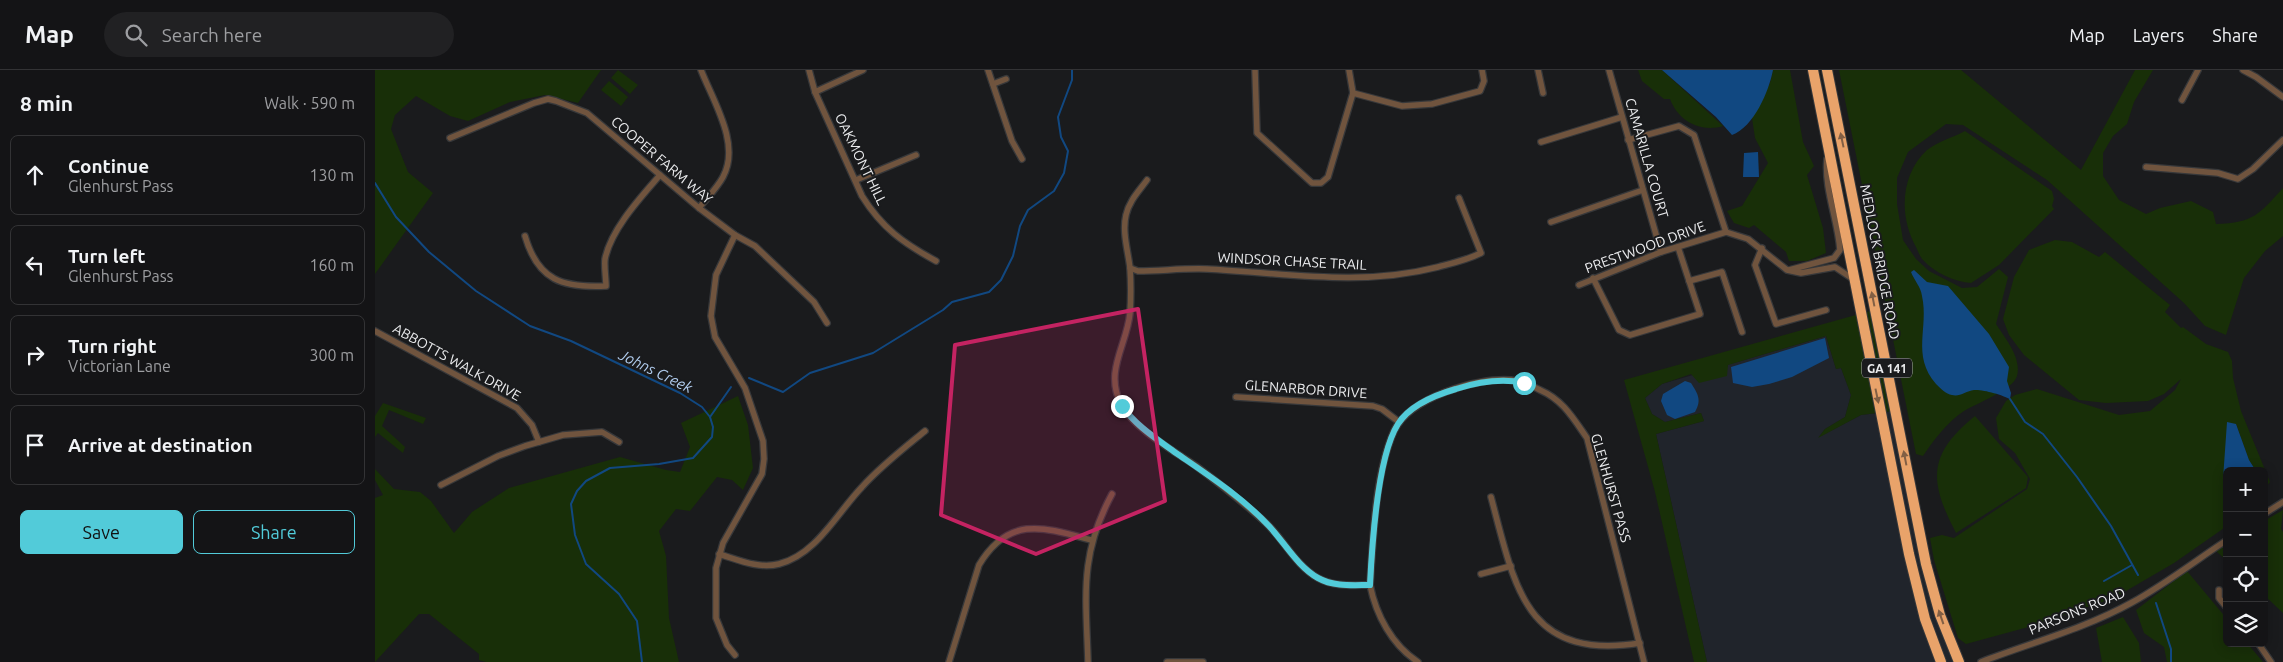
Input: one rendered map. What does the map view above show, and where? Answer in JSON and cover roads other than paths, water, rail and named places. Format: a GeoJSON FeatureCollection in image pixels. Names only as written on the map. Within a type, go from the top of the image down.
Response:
{"type":"FeatureCollection","features":[{"type":"Feature","properties":{"kind":"highway","name":"MEDLOCK BRIDGE ROAD"},"geometry":{"type":"LineString","coordinates":[[1813,70],[1853,280],[1909,554],[1925,619],[1941,662]]}},
{"type":"Feature","properties":{"kind":"highway","name":"MEDLOCK BRIDGE ROAD"},"geometry":{"type":"LineString","coordinates":[[1827,70],[1926,564],[1940,615],[1959,662]]}},
{"type":"Feature","properties":{"kind":"street"},"geometry":{"type":"LineString","coordinates":[[699,208],[723,178],[730,154],[728,137],[701,70]]}},
{"type":"Feature","properties":{"kind":"street","name":"OAKMONT HILL"},"geometry":{"type":"LineString","coordinates":[[809,70],[815,92],[870,209],[888,230],[914,249],[936,261]]}},
{"type":"Feature","properties":{"kind":"street"},"geometry":{"type":"LineString","coordinates":[[815,92],[863,70]]}},
{"type":"Feature","properties":{"kind":"street"},"geometry":{"type":"LineString","coordinates":[[988,70],[1013,141],[1022,159]]}},
{"type":"Feature","properties":{"kind":"street"},"geometry":{"type":"LineString","coordinates":[[1255,70],[1257,133],[1312,183],[1321,183],[1328,178],[1353,93],[1349,70]]}},
{"type":"Feature","properties":{"kind":"street"},"geometry":{"type":"LineString","coordinates":[[1353,93],[1403,106],[1432,104],[1481,91],[1484,81],[1482,70]]}},
{"type":"Feature","properties":{"kind":"street"},"geometry":{"type":"LineString","coordinates":[[1538,70],[1543,93]]}},
{"type":"Feature","properties":{"kind":"street","name":"CAMARILLA COURT"},"geometry":{"type":"LineString","coordinates":[[1609,70],[1661,252]]}},
{"type":"Feature","properties":{"kind":"street"},"geometry":{"type":"LineString","coordinates":[[2182,100],[2198,70]]}},
{"type":"Feature","properties":{"kind":"street"},"geometry":{"type":"LineString","coordinates":[[2243,70],[2256,76],[2283,97]]}},
{"type":"Feature","properties":{"kind":"street"},"geometry":{"type":"LineString","coordinates":[[993,84],[1006,78]]}},
{"type":"Feature","properties":{"kind":"street","name":"COOPER FARM WAY"},"geometry":{"type":"LineString","coordinates":[[451,138],[534,103],[549,99],[564,103],[587,114],[699,208],[735,235],[755,246],[796,287],[814,302],[827,323]]}},
{"type":"Feature","properties":{"kind":"street"},"geometry":{"type":"LineString","coordinates":[[1541,142],[1622,118]]}},
{"type":"Feature","properties":{"kind":"street"},"geometry":{"type":"LineString","coordinates":[[1628,140],[1679,126],[1694,135],[1726,232]]}},
{"type":"Feature","properties":{"kind":"street"},"geometry":{"type":"LineString","coordinates":[[2146,166],[2218,174],[2238,179],[2253,169],[2283,140]]}},
{"type":"Feature","properties":{"kind":"street","name":"MEDLOCK BRIDGE ROAD"},"geometry":{"type":"LineString","coordinates":[[1787,270],[1834,258],[1840,250],[1839,234],[1827,176],[1829,147]]}},
{"type":"Feature","properties":{"kind":"street"},"geometry":{"type":"LineString","coordinates":[[856,180],[916,155]]}},
{"type":"Feature","properties":{"kind":"street"},"geometry":{"type":"LineString","coordinates":[[525,236],[535,261],[550,277],[576,285],[606,286],[605,259],[616,233],[635,204],[660,175]]}},
{"type":"Feature","properties":{"kind":"street"},"geometry":{"type":"LineString","coordinates":[[1147,180],[1133,199],[1126,214],[1125,233],[1130,268],[1130,316],[1118,354],[1114,378],[1115,390],[1127,413],[1151,435],[1235,496],[1268,525],[1309,572],[1318,578],[1338,585],[1370,585]]}},
{"type":"Feature","properties":{"kind":"street"},"geometry":{"type":"LineString","coordinates":[[1551,222],[1643,190]]}},
{"type":"Feature","properties":{"kind":"street","name":"WINDSOR CHASE TRAIL"},"geometry":{"type":"LineString","coordinates":[[1130,268],[1138,272],[1203,269],[1343,279],[1391,277],[1429,270],[1470,259],[1481,253],[1459,198]]}},
{"type":"Feature","properties":{"kind":"street","name":"PRESTWOOD DRIVE"},"geometry":{"type":"LineString","coordinates":[[1579,285],[1661,252],[1726,232],[1748,239],[1762,248],[1787,270]]}},
{"type":"Feature","properties":{"kind":"street"},"geometry":{"type":"LineString","coordinates":[[735,235],[716,275],[711,316],[715,338],[745,388],[763,441],[764,458],[762,474],[723,543],[719,554],[715,583],[716,618],[727,645],[735,655]]}},
{"type":"Feature","properties":{"kind":"street"},"geometry":{"type":"LineString","coordinates":[[1593,278],[1619,330],[1630,334],[1700,314],[1678,247]]}},
{"type":"Feature","properties":{"kind":"street"},"geometry":{"type":"LineString","coordinates":[[1762,248],[1755,265],[1776,324],[1826,310]]}},
{"type":"Feature","properties":{"kind":"street"},"geometry":{"type":"LineString","coordinates":[[1787,270],[1801,273],[1835,267],[1853,280]]}},
{"type":"Feature","properties":{"kind":"street"},"geometry":{"type":"LineString","coordinates":[[1689,281],[1722,272],[1742,332]]}},
{"type":"Feature","properties":{"kind":"street","name":"ABBOTTS WALK DRIVE"},"geometry":{"type":"LineString","coordinates":[[375,331],[517,408],[531,425],[539,442]]}},
{"type":"Feature","properties":{"kind":"street","name":"GLENHURST PASS"},"geometry":{"type":"LineString","coordinates":[[1419,662],[1402,648],[1386,628],[1373,603],[1370,585],[1381,479],[1387,452],[1399,422],[1421,403],[1446,392],[1473,384],[1500,381],[1524,383],[1541,390],[1565,407],[1587,438],[1644,662]]}},
{"type":"Feature","properties":{"kind":"street","name":"GLENARBOR DRIVE"},"geometry":{"type":"LineString","coordinates":[[1236,397],[1373,406],[1382,409],[1399,422]]}},
{"type":"Feature","properties":{"kind":"street"},"geometry":{"type":"LineString","coordinates":[[719,554],[761,565],[777,564],[799,556],[810,548],[869,480],[925,431]]}},
{"type":"Feature","properties":{"kind":"street"},"geometry":{"type":"LineString","coordinates":[[441,485],[498,456],[563,436],[602,432],[619,442]]}},
{"type":"Feature","properties":{"kind":"street"},"geometry":{"type":"LineString","coordinates":[[1088,662],[1086,578],[1091,540],[1100,516],[1112,494]]}},
{"type":"Feature","properties":{"kind":"street"},"geometry":{"type":"LineString","coordinates":[[1491,497],[1521,597],[1540,621],[1557,635],[1592,646],[1612,647],[1640,643]]}},
{"type":"Feature","properties":{"kind":"street"},"geometry":{"type":"LineString","coordinates":[[2267,512],[2283,502]]}},
{"type":"Feature","properties":{"kind":"street"},"geometry":{"type":"LineString","coordinates":[[949,662],[979,565],[988,551],[1000,540],[1017,530],[1038,527],[1091,540]]}},
{"type":"Feature","properties":{"kind":"street","name":"PARSONS ROAD"},"geometry":{"type":"LineString","coordinates":[[1981,662],[2089,622],[2125,606],[2165,582],[2223,543]]}},
{"type":"Feature","properties":{"kind":"street"},"geometry":{"type":"LineString","coordinates":[[1481,574],[1511,566]]}},
{"type":"Feature","properties":{"kind":"street"},"geometry":{"type":"LineString","coordinates":[[2219,590],[2219,598],[2223,603]]}},
{"type":"Feature","properties":{"kind":"street"},"geometry":{"type":"LineString","coordinates":[[2262,647],[2271,662]]}},
{"type":"Feature","properties":{"kind":"street"},"geometry":{"type":"LineString","coordinates":[[1167,662],[1203,662]]}},
{"type":"Feature","properties":{"kind":"water"},"geometry":{"type":"Polygon","coordinates":[[[1662,70],[1773,70],[1764,98],[1754,116],[1740,131],[1732,135],[1716,117],[1662,70]]]}},
{"type":"Feature","properties":{"kind":"water"},"geometry":{"type":"Polygon","coordinates":[[[1758,152],[1759,177],[1743,177],[1744,153],[1758,152]]]}},
{"type":"Feature","properties":{"kind":"water"},"geometry":{"type":"Polygon","coordinates":[[[1914,270],[1927,282],[1948,286],[1989,334],[2009,367],[2007,381],[2011,393],[2010,399],[1978,390],[1952,395],[1936,384],[1924,363],[1922,341],[1924,308],[1920,290],[1911,272],[1914,270]]]}},
{"type":"Feature","properties":{"kind":"water"},"geometry":{"type":"Polygon","coordinates":[[[1825,338],[1829,358],[1792,377],[1752,387],[1733,383],[1731,367],[1825,338]]]}},
{"type":"Feature","properties":{"kind":"water"},"geometry":{"type":"Polygon","coordinates":[[[1685,381],[1691,383],[1696,390],[1699,400],[1698,404],[1695,412],[1675,419],[1667,415],[1661,401],[1663,394],[1685,381]]]}},
{"type":"Feature","properties":{"kind":"water"},"geometry":{"type":"Polygon","coordinates":[[[2227,422],[2236,424],[2253,467],[2224,467],[2227,422]]]}},
{"type":"Feature","properties":{"kind":"waterway"},"geometry":{"type":"LineString","coordinates":[[749,378],[783,392],[810,373],[873,353],[943,310],[952,302],[989,292],[1001,280],[1013,256],[1020,226],[1028,210],[1054,191],[1064,173],[1068,151],[1061,137],[1058,117],[1072,80],[1072,70]]}},
{"type":"Feature","properties":{"kind":"waterway","name":"Johns Creek"},"geometry":{"type":"LineString","coordinates":[[375,183],[396,217],[429,252],[476,291],[530,326],[571,341],[680,393],[702,407],[710,417],[713,427],[712,437],[693,458],[659,464],[610,468],[586,481],[577,491],[571,504],[575,535],[586,564],[619,594],[637,621],[642,662]]}},
{"type":"Feature","properties":{"kind":"waterway"},"geometry":{"type":"LineString","coordinates":[[710,417],[731,387]]}},
{"type":"Feature","properties":{"kind":"waterway"},"geometry":{"type":"LineString","coordinates":[[2010,399],[2025,422],[2043,434],[2077,477],[2111,526],[2138,575]]}},
{"type":"Feature","properties":{"kind":"waterway"},"geometry":{"type":"LineString","coordinates":[[2104,581],[2132,565]]}},
{"type":"Feature","properties":{"kind":"waterway"},"geometry":{"type":"LineString","coordinates":[[2156,603],[2171,649],[2171,662]]}}]}
